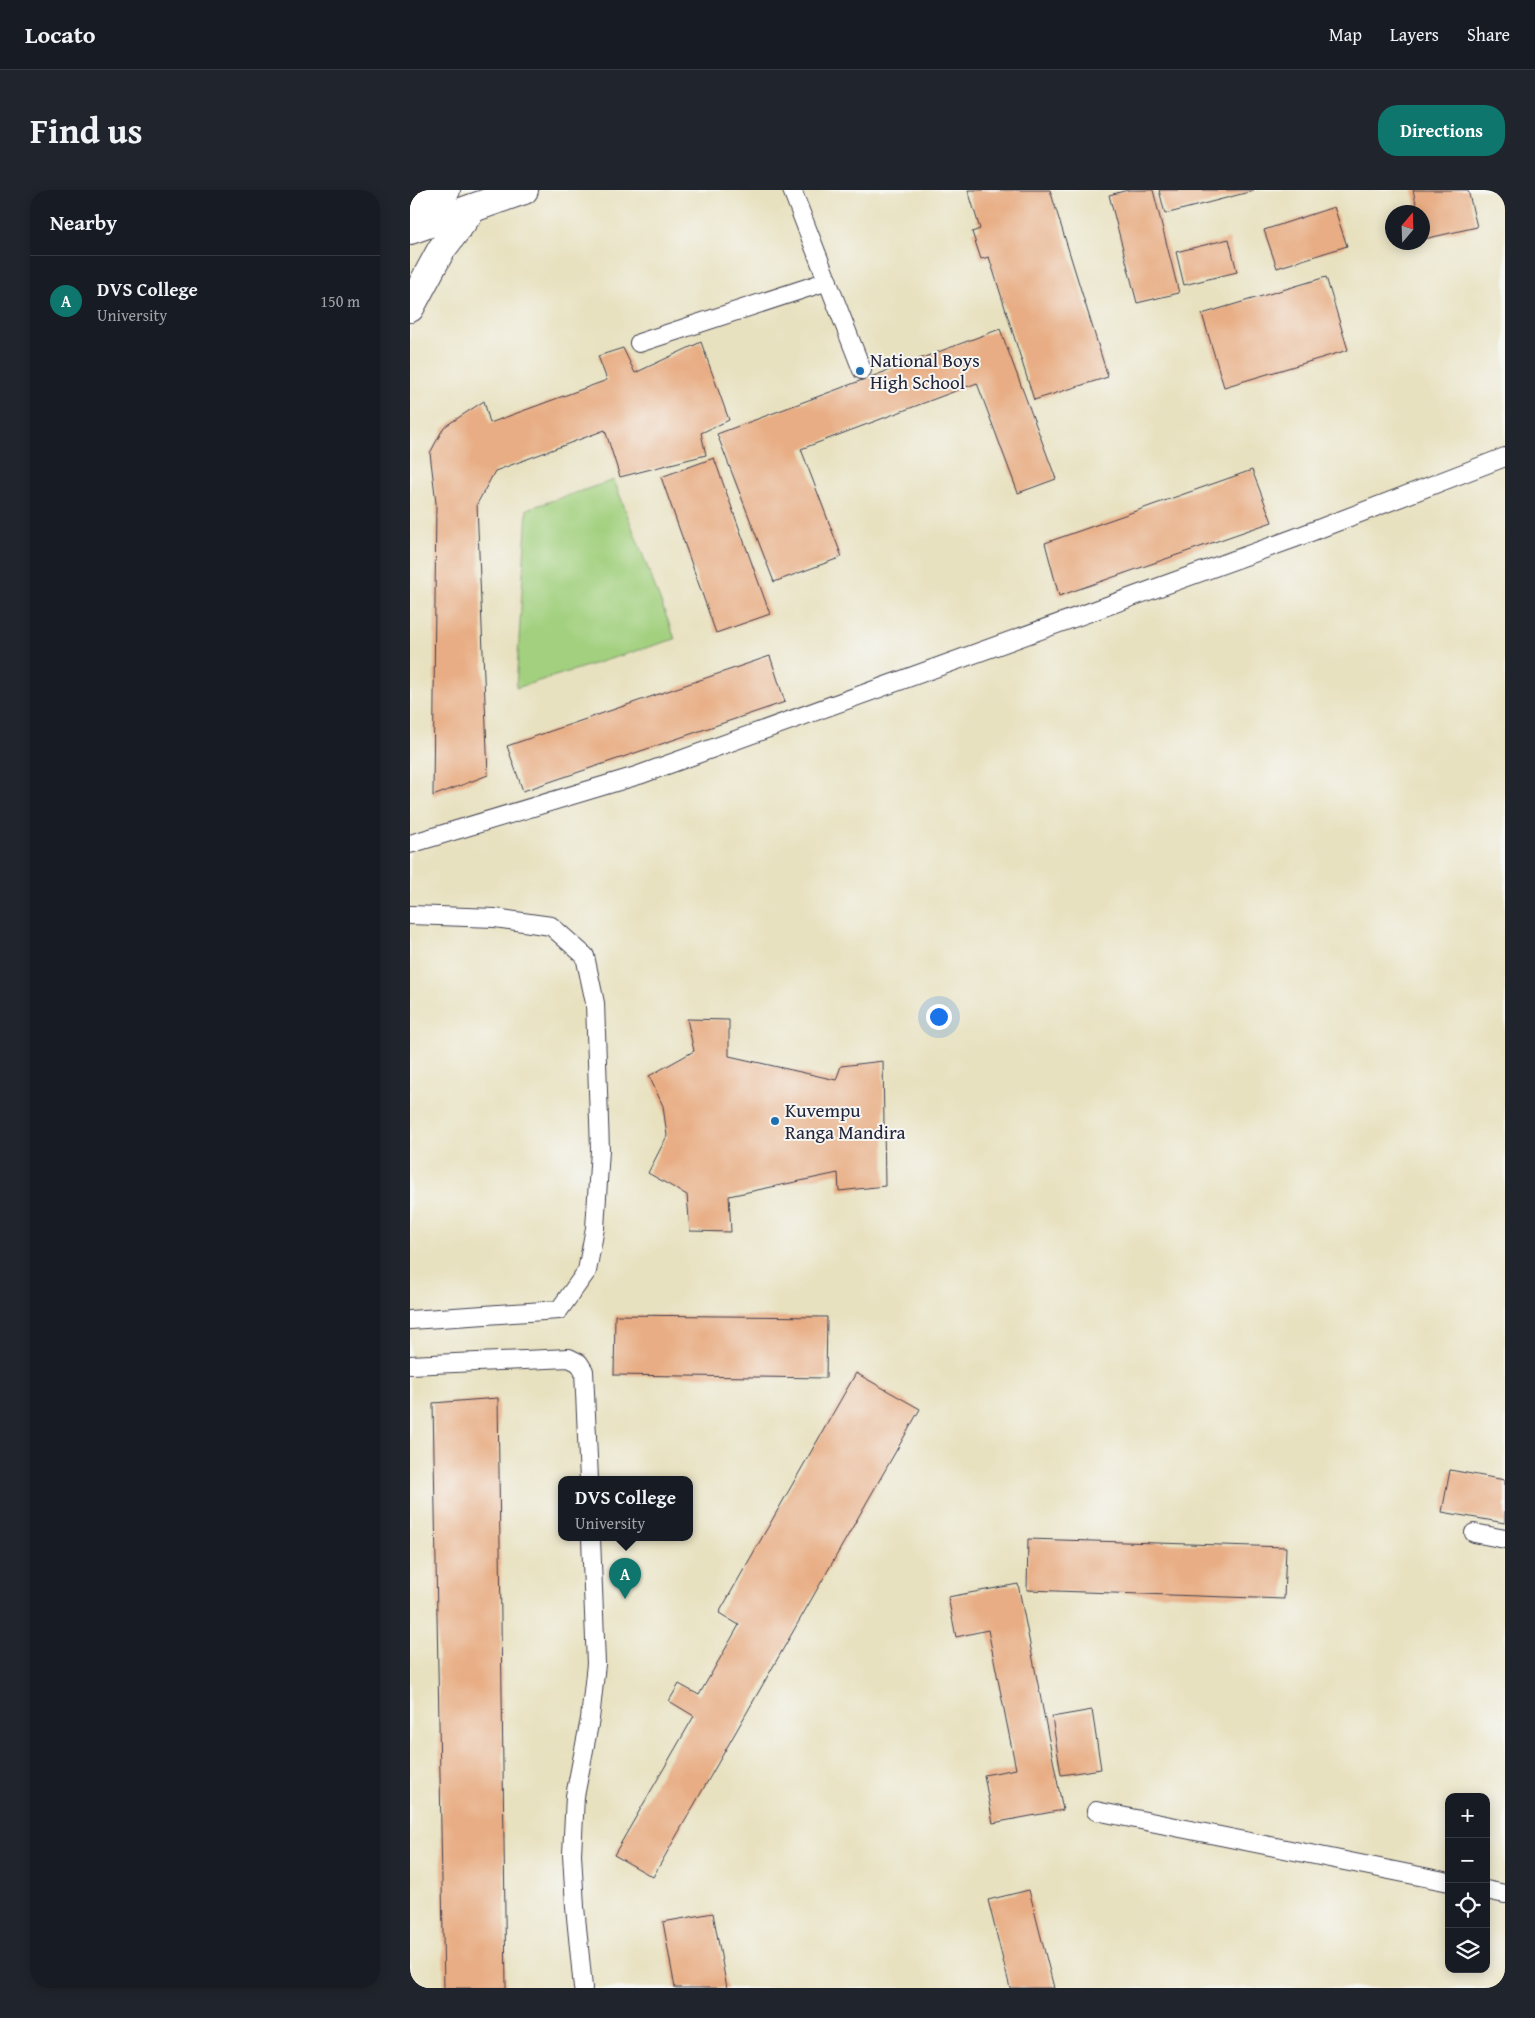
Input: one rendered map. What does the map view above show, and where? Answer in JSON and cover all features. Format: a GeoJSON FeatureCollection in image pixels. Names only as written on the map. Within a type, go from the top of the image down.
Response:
{"type":"FeatureCollection","features":[{"type":"Feature","properties":{"kind":"main road"},"geometry":{"type":"LineString","coordinates":[[410,203],[446,190]]}},
{"type":"Feature","properties":{"kind":"main road"},"geometry":{"type":"LineString","coordinates":[[410,230],[524,190]]}},
{"type":"Feature","properties":{"kind":"main road"},"geometry":{"type":"LineString","coordinates":[[410,308],[441,250],[473,208]]}},
{"type":"Feature","properties":{"kind":"lane"},"geometry":{"type":"LineString","coordinates":[[792,190],[862,370]]}},
{"type":"Feature","properties":{"kind":"lane"},"geometry":{"type":"LineString","coordinates":[[639,343],[828,281]]}},
{"type":"Feature","properties":{"kind":"lane"},"geometry":{"type":"LineString","coordinates":[[410,844],[639,776],[1295,538],[1505,457]]}},
{"type":"Feature","properties":{"kind":"lane"},"geometry":{"type":"LineString","coordinates":[[410,915],[495,918],[551,926],[585,956],[595,1003],[600,1150],[595,1228],[587,1271],[559,1310],[410,1320]]}},
{"type":"Feature","properties":{"kind":"lane"},"geometry":{"type":"LineString","coordinates":[[410,1365],[569,1358],[579,1363],[584,1371],[589,1476]]}},
{"type":"Feature","properties":{"kind":"lane"},"geometry":{"type":"LineString","coordinates":[[1474,1533],[1505,1539]]}},
{"type":"Feature","properties":{"kind":"lane"},"geometry":{"type":"LineString","coordinates":[[583,1988],[572,1854],[574,1796],[590,1719],[596,1664],[591,1541]]}},
{"type":"Feature","properties":{"kind":"lane"},"geometry":{"type":"LineString","coordinates":[[1096,1811],[1445,1881]]}},
{"type":"Feature","properties":{"kind":"lane"},"geometry":{"type":"LineString","coordinates":[[1490,1891],[1505,1894]]}},
{"type":"Feature","properties":{"kind":"green space"},"geometry":{"type":"Polygon","coordinates":[[[614,480],[675,639],[516,688],[527,509],[614,480]]]}},
{"type":"Feature","properties":{"kind":"building"},"geometry":{"type":"Polygon","coordinates":[[[968,190],[1050,190],[1108,377],[1034,400],[989,257],[981,259],[972,232],[980,229],[968,190]]]}},
{"type":"Feature","properties":{"kind":"building"},"geometry":{"type":"Polygon","coordinates":[[[1128,190],[1153,190],[1179,293],[1137,303],[1109,195],[1128,190]]]}},
{"type":"Feature","properties":{"kind":"building"},"geometry":{"type":"Polygon","coordinates":[[[1159,190],[1253,190],[1253,191],[1165,214],[1159,190]]]}},
{"type":"Feature","properties":{"kind":"building"},"geometry":{"type":"Polygon","coordinates":[[[1413,190],[1468,190],[1477,227],[1430,238],[1430,205],[1416,205],[1413,190]]]}},
{"type":"Feature","properties":{"kind":"building"},"geometry":{"type":"Polygon","coordinates":[[[1334,207],[1347,246],[1277,268],[1264,230],[1334,207]]]}},
{"type":"Feature","properties":{"kind":"building"},"geometry":{"type":"Polygon","coordinates":[[[1229,239],[1237,272],[1184,285],[1176,252],[1229,239]]]}},
{"type":"Feature","properties":{"kind":"building"},"geometry":{"type":"Polygon","coordinates":[[[1326,277],[1348,350],[1224,387],[1202,314],[1326,277]]]}},
{"type":"Feature","properties":{"kind":"building"},"geometry":{"type":"Polygon","coordinates":[[[1000,329],[1056,479],[1018,493],[977,383],[801,449],[842,557],[774,582],[717,434],[1000,329]]]}},
{"type":"Feature","properties":{"kind":"building"},"geometry":{"type":"Polygon","coordinates":[[[701,342],[729,420],[701,433],[706,455],[620,477],[605,430],[495,471],[477,504],[488,775],[433,796],[436,503],[430,453],[444,427],[484,401],[490,423],[607,380],[598,356],[623,348],[635,373],[701,342]]]}},
{"type":"Feature","properties":{"kind":"building"},"geometry":{"type":"Polygon","coordinates":[[[714,458],[770,614],[716,633],[661,477],[714,458]]]}},
{"type":"Feature","properties":{"kind":"building"},"geometry":{"type":"Polygon","coordinates":[[[1252,470],[1272,522],[1059,596],[1045,543],[1252,470]]]}},
{"type":"Feature","properties":{"kind":"building"},"geometry":{"type":"Polygon","coordinates":[[[770,656],[785,702],[523,791],[507,746],[770,656]]]}},
{"type":"Feature","properties":{"kind":"building","name":"Kuvempu Ranga Mandira"},"geometry":{"type":"Polygon","coordinates":[[[687,1019],[729,1020],[729,1056],[836,1080],[841,1066],[883,1061],[885,1186],[839,1191],[838,1173],[729,1196],[731,1232],[690,1231],[687,1195],[648,1173],[667,1136],[663,1106],[649,1076],[694,1051],[687,1019]]]}},
{"type":"Feature","properties":{"kind":"building"},"geometry":{"type":"Polygon","coordinates":[[[615,1315],[827,1317],[826,1378],[614,1375],[615,1315]]]}},
{"type":"Feature","properties":{"kind":"building"},"geometry":{"type":"Polygon","coordinates":[[[856,1373],[920,1409],[653,1877],[614,1855],[694,1716],[669,1701],[679,1684],[699,1695],[739,1625],[719,1613],[856,1373]]]}},
{"type":"Feature","properties":{"kind":"building"},"geometry":{"type":"Polygon","coordinates":[[[498,1398],[506,1988],[444,1988],[433,1403],[498,1398]]]}},
{"type":"Feature","properties":{"kind":"building"},"geometry":{"type":"Polygon","coordinates":[[[1450,1470],[1505,1480],[1505,1523],[1442,1512],[1450,1470]]]}},
{"type":"Feature","properties":{"kind":"building"},"geometry":{"type":"Polygon","coordinates":[[[1028,1539],[1286,1547],[1284,1599],[1027,1590],[1028,1539]]]}},
{"type":"Feature","properties":{"kind":"building"},"geometry":{"type":"Polygon","coordinates":[[[1018,1584],[1063,1810],[993,1823],[984,1775],[1016,1769],[988,1630],[956,1637],[948,1597],[1018,1584]]]}},
{"type":"Feature","properties":{"kind":"building"},"geometry":{"type":"Polygon","coordinates":[[[1092,1710],[1101,1769],[1061,1775],[1052,1717],[1092,1710]]]}},
{"type":"Feature","properties":{"kind":"building"},"geometry":{"type":"Polygon","coordinates":[[[1029,1890],[1054,1988],[1010,1988],[988,1900],[1029,1890]]]}},
{"type":"Feature","properties":{"kind":"building"},"geometry":{"type":"Polygon","coordinates":[[[713,1913],[727,1988],[675,1988],[663,1922],[713,1913]]]}},
{"type":"Feature","properties":{"kind":"place","name":"National Boys High School"},"geometry":{"type":"Point","coordinates":[860,371]}},
{"type":"Feature","properties":{"kind":"place","name":"Kuvempu Ranga Mandira"},"geometry":{"type":"Point","coordinates":[775,1121]}},
{"type":"Feature","properties":{"kind":"place","name":"DVS College"},"geometry":{"type":"Point","coordinates":[625,1599]}}]}
